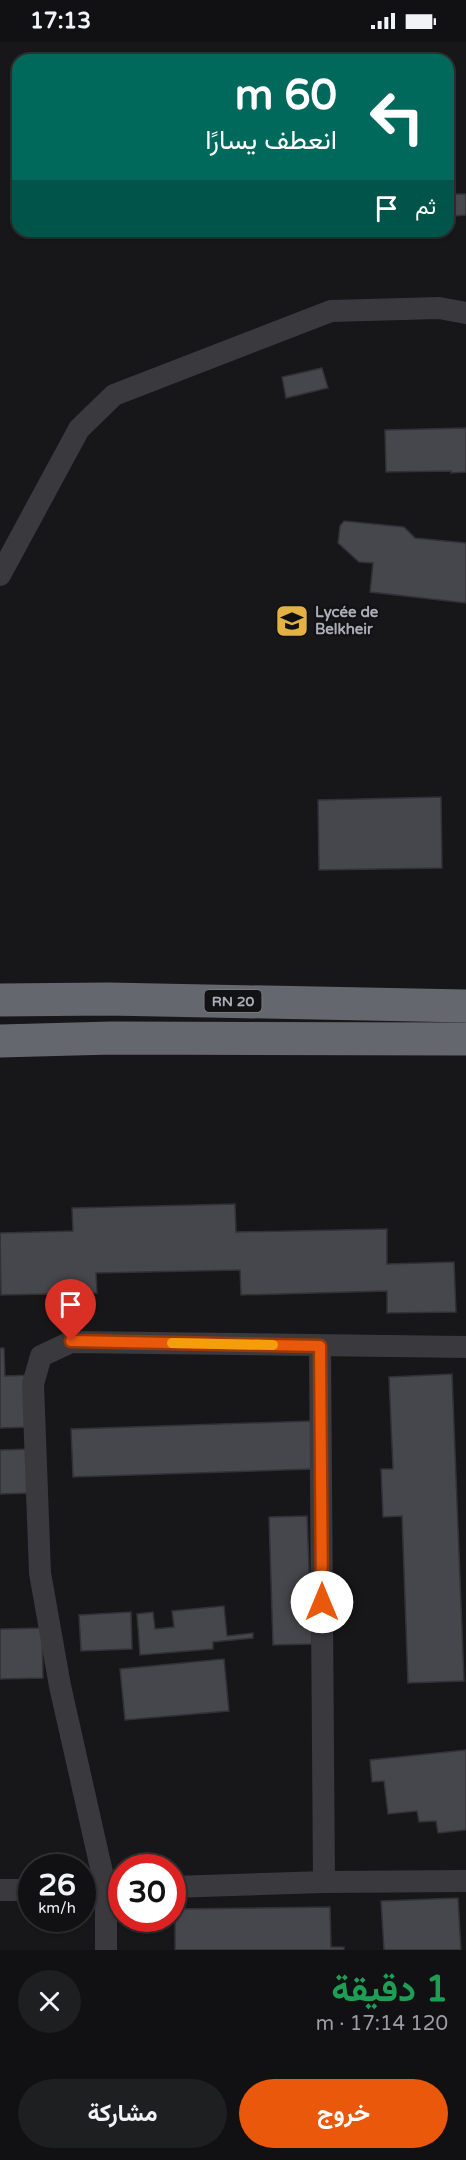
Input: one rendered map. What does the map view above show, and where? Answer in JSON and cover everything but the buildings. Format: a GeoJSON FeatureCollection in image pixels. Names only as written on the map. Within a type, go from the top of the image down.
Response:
{"type":"FeatureCollection","features":[{"type":"Feature","properties":{"kind":"highway","name":"RN 20"},"geometry":{"type":"LineString","coordinates":[[0,1000],[108,999],[466,1005]]}},
{"type":"Feature","properties":{"kind":"highway"},"geometry":{"type":"LineString","coordinates":[[0,1041],[112,1038],[466,1039]]}},
{"type":"Feature","properties":{"kind":"street"},"geometry":{"type":"LineString","coordinates":[[0,575],[79,429],[114,395],[331,311],[439,308],[466,313]]}},
{"type":"Feature","properties":{"kind":"street"},"geometry":{"type":"LineString","coordinates":[[108,1866],[60,1686],[40,1573],[33,1384],[41,1356],[71,1341],[466,1347]]}},
{"type":"Feature","properties":{"kind":"street"},"geometry":{"type":"LineString","coordinates":[[320,1346],[324,1882]]}},
{"type":"Feature","properties":{"kind":"street"},"geometry":{"type":"LineString","coordinates":[[186,1887],[324,1882],[466,1881]]}},
{"type":"Feature","properties":{"kind":"street"},"geometry":{"type":"LineString","coordinates":[[0,1890],[18,1890]]}},
{"type":"Feature","properties":{"kind":"street"},"geometry":{"type":"LineString","coordinates":[[106,1950],[108,1932]]}},
{"type":"Feature","properties":{"kind":"slow traffic"},"geometry":{"type":"LineString","coordinates":[[172,1343],[273,1345]]}},
{"type":"Feature","properties":{"kind":"place","name":"Lycée de Belkheir"},"geometry":{"type":"Point","coordinates":[292,621]}},
{"type":"Feature","properties":{"kind":"route"},"geometry":{"type":"LineString","coordinates":[[71,1341],[320,1346],[322,1602]]}}]}
